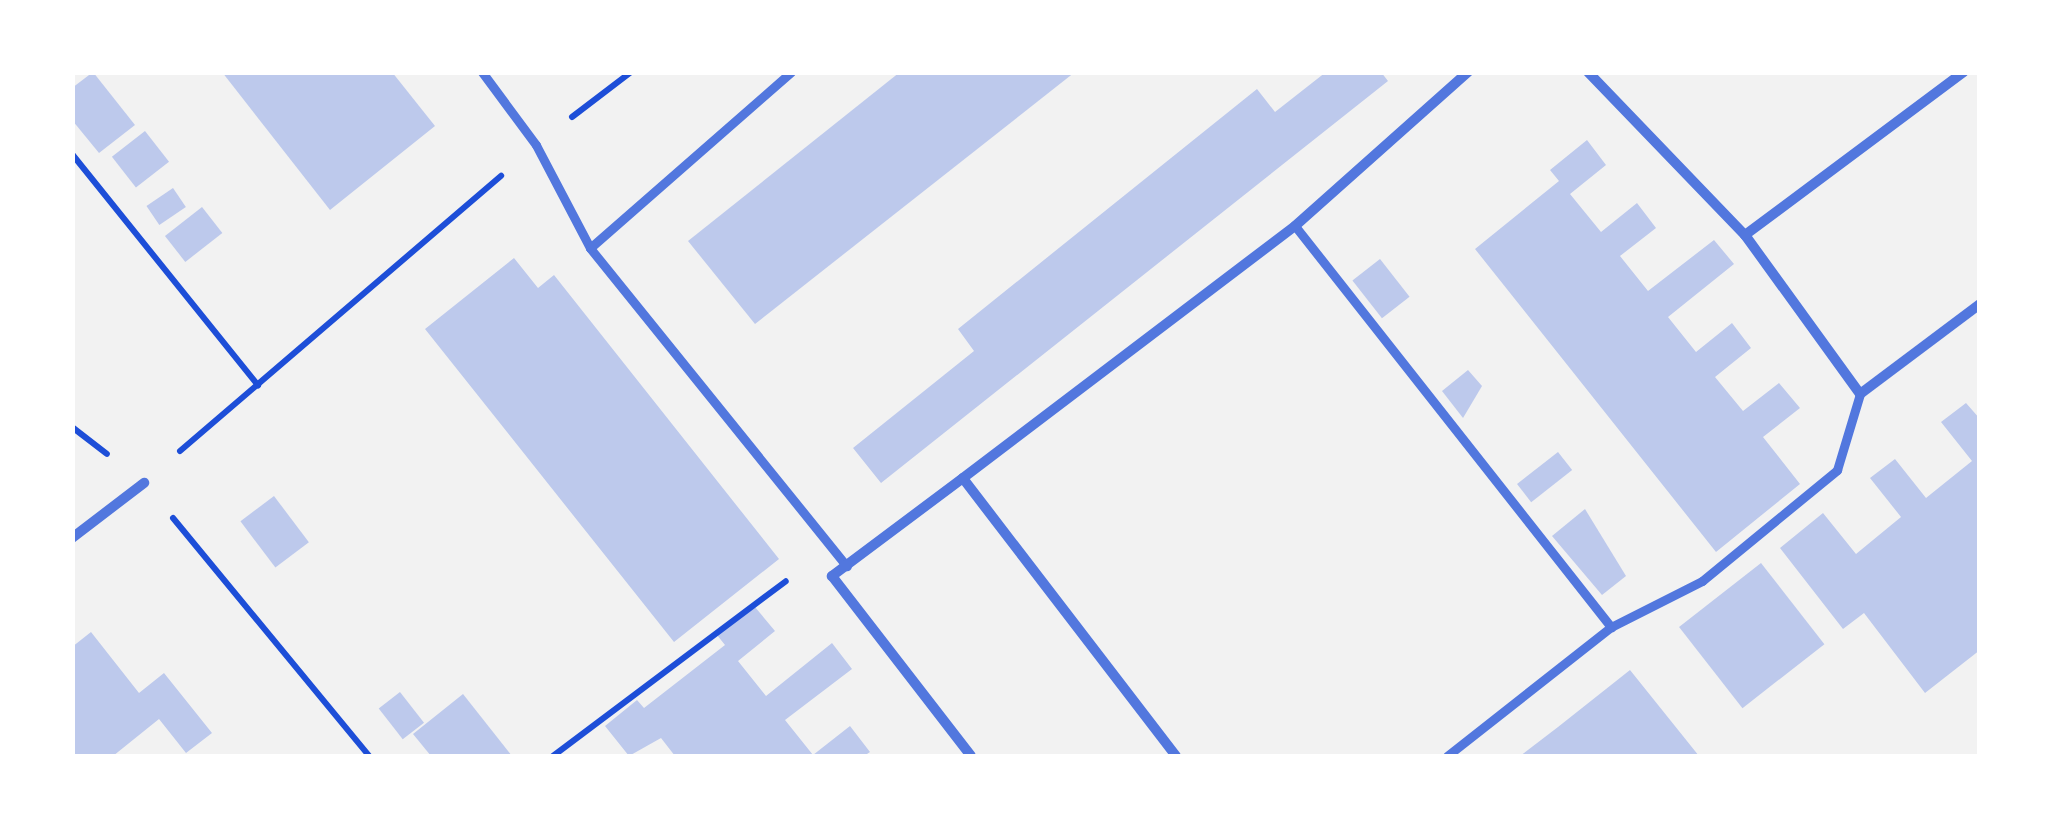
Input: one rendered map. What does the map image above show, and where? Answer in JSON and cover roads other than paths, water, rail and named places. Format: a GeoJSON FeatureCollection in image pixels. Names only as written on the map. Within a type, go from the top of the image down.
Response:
{"type":"FeatureCollection","features":[{"type":"Feature","properties":{"kind":"street"},"geometry":{"type":"LineString","coordinates":[[482,72],[536,146],[590,248],[846,566]]}},
{"type":"Feature","properties":{"kind":"street"},"geometry":{"type":"LineString","coordinates":[[590,248],[791,72]]}},
{"type":"Feature","properties":{"kind":"street"},"geometry":{"type":"LineString","coordinates":[[971,756],[832,576],[1295,226],[1468,72]]}},
{"type":"Feature","properties":{"kind":"street"},"geometry":{"type":"LineString","coordinates":[[1588,72],[1745,235],[1860,394]]}},
{"type":"Feature","properties":{"kind":"street"},"geometry":{"type":"LineString","coordinates":[[1745,235],[1964,72]]}},
{"type":"Feature","properties":{"kind":"street"},"geometry":{"type":"LineString","coordinates":[[1295,226],[1610,627]]}},
{"type":"Feature","properties":{"kind":"street"},"geometry":{"type":"LineString","coordinates":[[1446,756],[1610,627],[1702,581],[1837,470],[1860,394],[1980,304]]}},
{"type":"Feature","properties":{"kind":"street"},"geometry":{"type":"LineString","coordinates":[[963,478],[1176,756]]}},
{"type":"Feature","properties":{"kind":"street"},"geometry":{"type":"LineString","coordinates":[[72,538],[144,483]]}}]}
